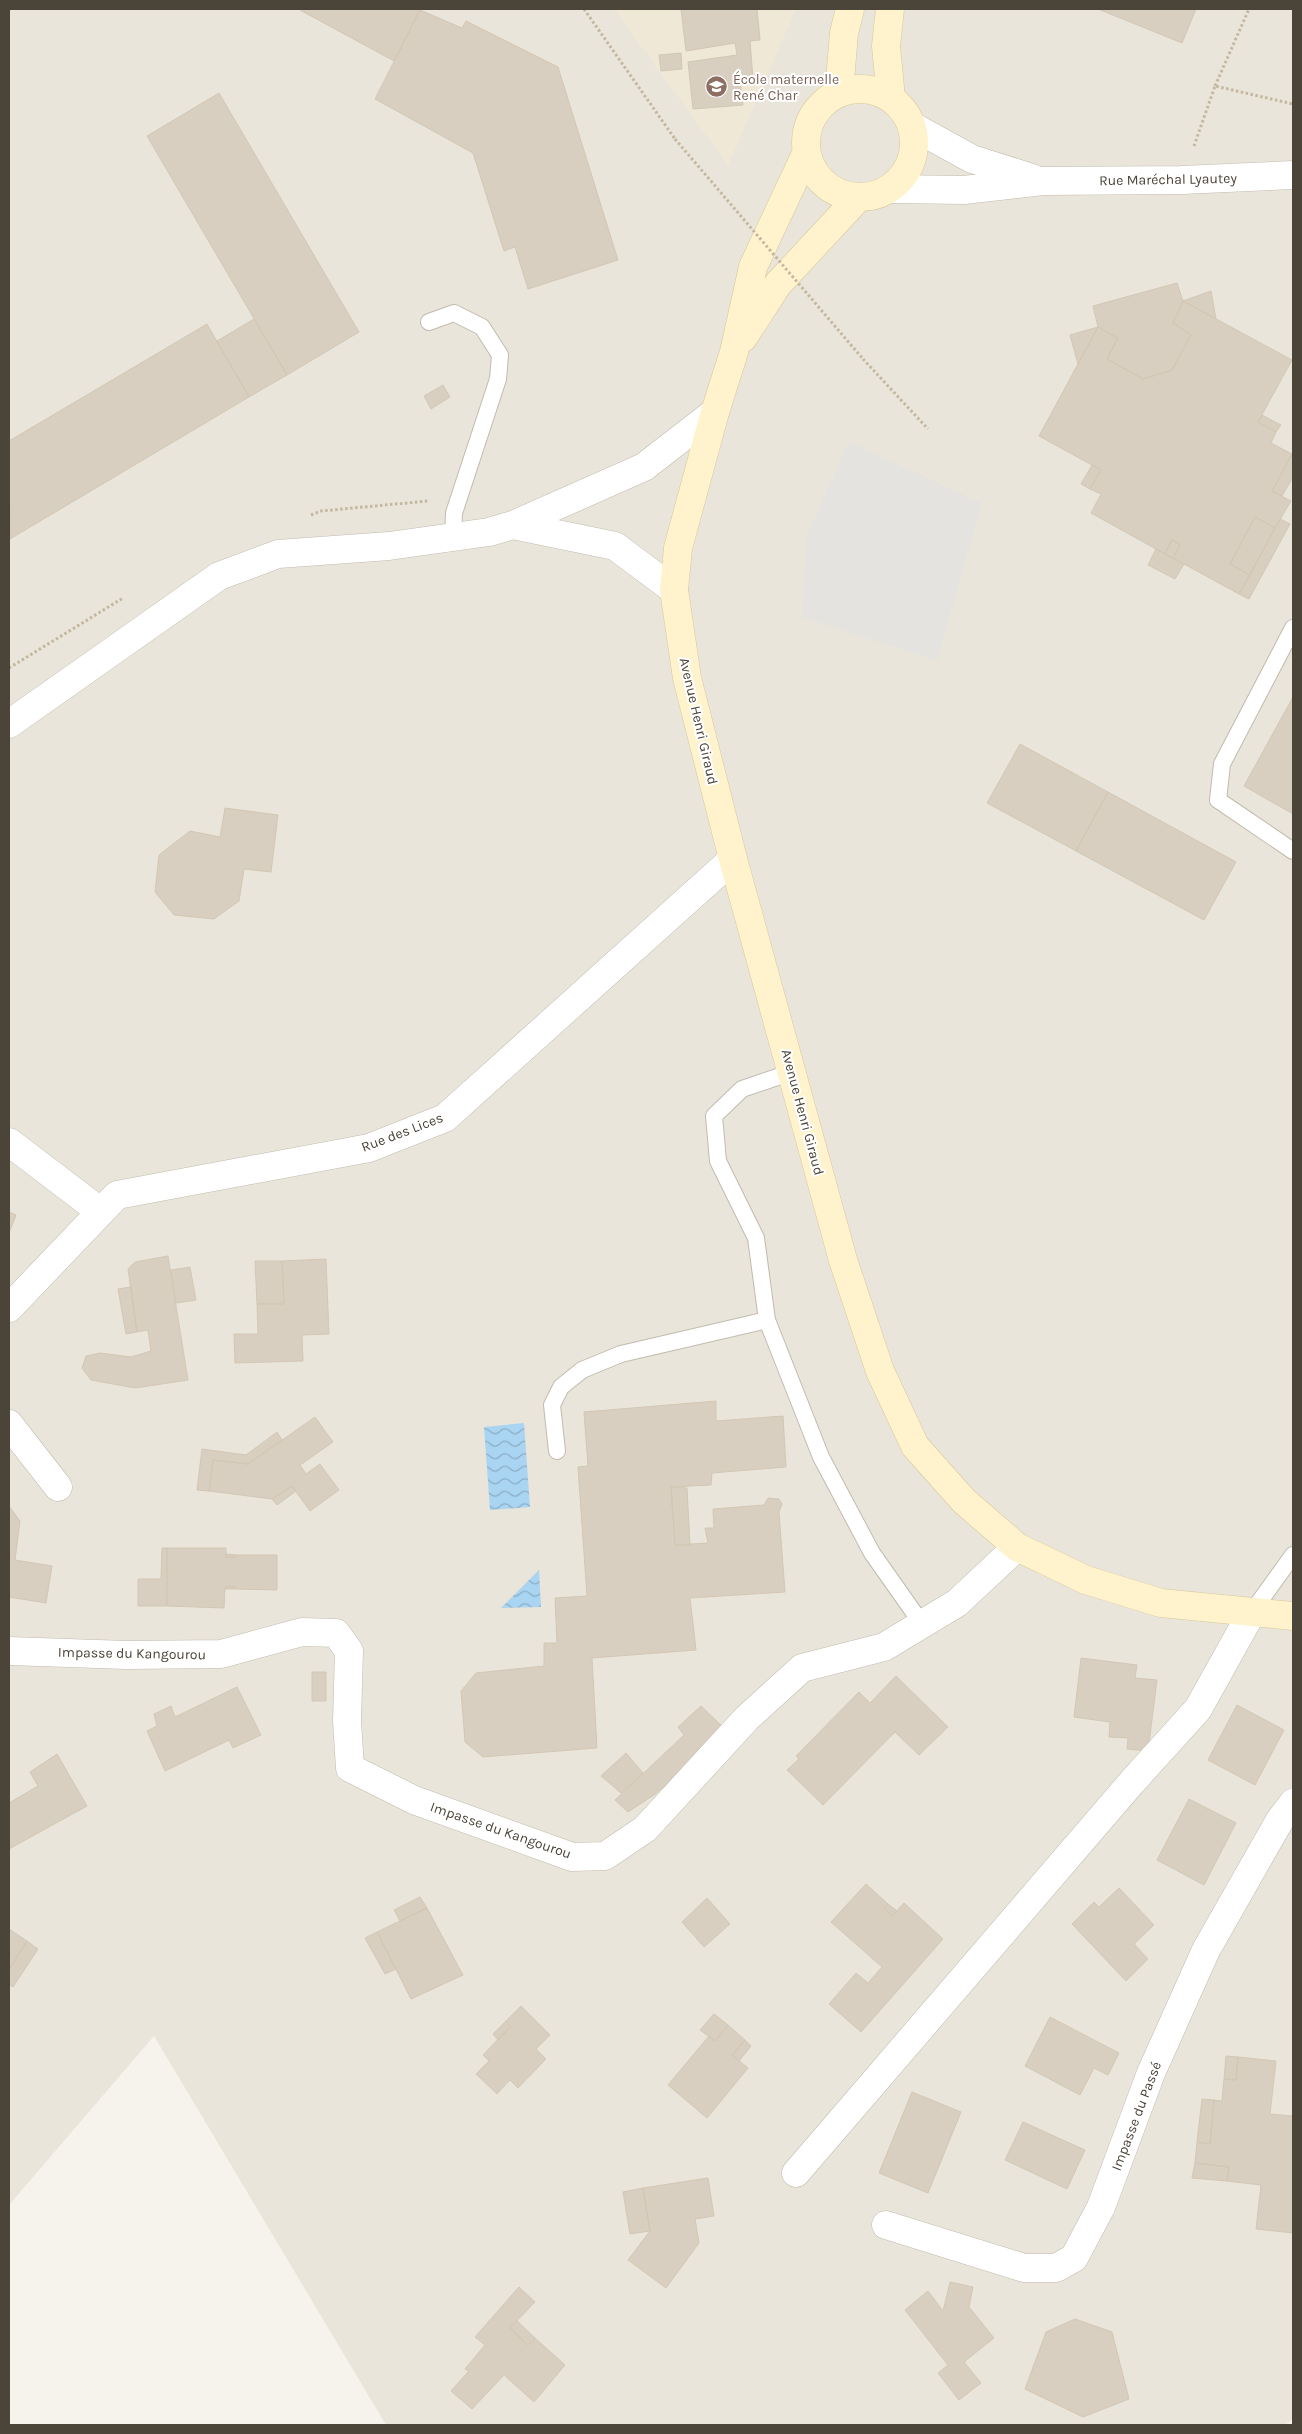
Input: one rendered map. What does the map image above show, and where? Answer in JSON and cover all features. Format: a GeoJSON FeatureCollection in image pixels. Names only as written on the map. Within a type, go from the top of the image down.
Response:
{"type":"FeatureCollection","features":[{"type":"Feature","properties":{"kind":"street"},"geometry":{"type":"LineString","coordinates":[[839,93],[844,33],[850,9]]}},
{"type":"Feature","properties":{"kind":"street"},"geometry":{"type":"LineString","coordinates":[[890,9],[886,46],[891,98]]}},
{"type":"Feature","properties":{"kind":"street"},"geometry":{"type":"LineString","coordinates":[[856,89],[874,91],[891,98],[904,110],[912,126],[914,143],[912,161],[904,176],[891,189],[875,196],[858,198],[840,194],[825,185],[813,172],[806,154],[806,135],[812,118],[823,103],[839,93],[856,89]]}},
{"type":"Feature","properties":{"kind":"street","name":"Rue Maréchal Lyautey"},"geometry":{"type":"LineString","coordinates":[[912,126],[972,159],[1043,181]]}},
{"type":"Feature","properties":{"kind":"street","name":"Avenue Henri Giraud"},"geometry":{"type":"LineString","coordinates":[[806,154],[753,267],[734,352],[715,412],[678,548],[674,590],[687,678],[733,859],[843,1260],[880,1371],[915,1446],[964,1501],[1017,1547],[1086,1580],[1161,1603],[1293,1616]]}},
{"type":"Feature","properties":{"kind":"street","name":"Rue Maréchal Lyautey"},"geometry":{"type":"LineString","coordinates":[[891,189],[964,190],[1043,181],[1182,180],[1293,176]]}},
{"type":"Feature","properties":{"kind":"street","name":"Avenue Henri Giraud"},"geometry":{"type":"LineString","coordinates":[[734,352],[778,284],[858,198]]}},
{"type":"Feature","properties":{"kind":"street"},"geometry":{"type":"LineString","coordinates":[[9,724],[219,576],[278,554],[389,546],[489,532],[513,525],[644,467],[715,412]]}},
{"type":"Feature","properties":{"kind":"street"},"geometry":{"type":"LineString","coordinates":[[513,525],[615,546],[674,590]]}},
{"type":"Feature","properties":{"kind":"street","name":"Rue des Lices"},"geometry":{"type":"LineString","coordinates":[[9,1308],[117,1195],[369,1148],[445,1118],[733,859]]}},
{"type":"Feature","properties":{"kind":"street"},"geometry":{"type":"LineString","coordinates":[[9,1142],[101,1212]]}},
{"type":"Feature","properties":{"kind":"street"},"geometry":{"type":"LineString","coordinates":[[9,1424],[58,1487]]}},
{"type":"Feature","properties":{"kind":"street","name":"Impasse du Kangourou"},"geometry":{"type":"LineString","coordinates":[[9,1651],[128,1655],[221,1654],[302,1632],[336,1633],[350,1651],[347,1720],[350,1768],[414,1800],[572,1857],[605,1856],[645,1829],[747,1718],[802,1668],[884,1647],[957,1603],[1017,1547]]}},
{"type":"Feature","properties":{"kind":"street"},"geometry":{"type":"LineString","coordinates":[[796,2173],[1132,1782],[1198,1709],[1252,1612]]}},
{"type":"Feature","properties":{"kind":"street","name":"Impasse du Passé"},"geometry":{"type":"LineString","coordinates":[[886,2225],[1024,2268],[1056,2268],[1074,2258],[1101,2207],[1152,2073],[1206,1950],[1280,1820],[1293,1803]]}},
{"type":"Feature","properties":{"kind":"lane"},"geometry":{"type":"LineString","coordinates":[[428,322],[454,313],[482,327],[500,355],[498,379],[454,513],[454,537]]}},
{"type":"Feature","properties":{"kind":"lane"},"geometry":{"type":"LineString","coordinates":[[1293,628],[1222,764],[1218,800],[1293,851]]}},
{"type":"Feature","properties":{"kind":"lane"},"geometry":{"type":"LineString","coordinates":[[792,1072],[742,1089],[714,1116],[718,1162],[756,1238],[766,1320],[821,1457],[872,1553],[922,1624]]}},
{"type":"Feature","properties":{"kind":"lane"},"geometry":{"type":"LineString","coordinates":[[557,1451],[552,1405],[561,1387],[582,1370],[620,1354],[766,1320]]}},
{"type":"Feature","properties":{"kind":"lane"},"geometry":{"type":"LineString","coordinates":[[1252,1612],[1293,1555]]}},
{"type":"Feature","properties":{"kind":"path"},"geometry":{"type":"LineString","coordinates":[[584,9],[675,139],[863,359],[928,429]]}},
{"type":"Feature","properties":{"kind":"path"},"geometry":{"type":"LineString","coordinates":[[1182,180],[1214,86],[1249,9]]}},
{"type":"Feature","properties":{"kind":"path"},"geometry":{"type":"LineString","coordinates":[[1214,86],[1293,104]]}},
{"type":"Feature","properties":{"kind":"shaded area"},"geometry":{"type":"Polygon","coordinates":[[[9,9],[1293,9],[1293,2419],[1285,2425],[386,2425],[154,2036],[9,2205],[9,9]]]}},
{"type":"Feature","properties":{"kind":"shaded area","name":"École maternelle René Char"},"geometry":{"type":"Polygon","coordinates":[[[614,9],[796,9],[728,165],[614,9]]]}},
{"type":"Feature","properties":{"kind":"shaded area"},"geometry":{"type":"Polygon","coordinates":[[[849,442],[982,503],[937,661],[802,617],[807,535],[849,442]]]}},
{"type":"Feature","properties":{"kind":"water"},"geometry":{"type":"Polygon","coordinates":[[[524,1423],[530,1507],[490,1510],[484,1427],[524,1423]]]}},
{"type":"Feature","properties":{"kind":"water"},"geometry":{"type":"Polygon","coordinates":[[[539,1570],[541,1607],[501,1608],[539,1570]]]}},
{"type":"Feature","properties":{"kind":"building"},"geometry":{"type":"Polygon","coordinates":[[[301,9],[420,9],[394,61],[301,9]]]}},
{"type":"Feature","properties":{"kind":"building"},"geometry":{"type":"Polygon","coordinates":[[[681,9],[757,9],[760,40],[750,41],[753,79],[740,81],[743,105],[693,109],[688,62],[737,55],[735,43],[686,51],[681,9]]]}},
{"type":"Feature","properties":{"kind":"building"},"geometry":{"type":"Polygon","coordinates":[[[1098,9],[1196,9],[1182,43],[1098,9]]]}},
{"type":"Feature","properties":{"kind":"building"},"geometry":{"type":"Polygon","coordinates":[[[420,10],[462,28],[466,21],[558,67],[618,260],[528,289],[515,247],[504,251],[473,153],[375,99],[420,10]]]}},
{"type":"Feature","properties":{"kind":"building"},"geometry":{"type":"Polygon","coordinates":[[[681,53],[682,69],[661,71],[659,55],[681,53]]]}},
{"type":"Feature","properties":{"kind":"building"},"geometry":{"type":"Polygon","coordinates":[[[219,93],[359,332],[287,375],[147,136],[219,93]]]}},
{"type":"Feature","properties":{"kind":"building"},"geometry":{"type":"Polygon","coordinates":[[[1177,283],[1183,301],[1173,323],[1191,335],[1172,370],[1143,379],[1107,359],[1118,338],[1098,327],[1093,306],[1177,283]]]}},
{"type":"Feature","properties":{"kind":"building"},"geometry":{"type":"Polygon","coordinates":[[[1211,291],[1216,319],[1183,301],[1211,291]]]}},
{"type":"Feature","properties":{"kind":"building"},"geometry":{"type":"Polygon","coordinates":[[[1183,301],[1292,360],[1258,422],[1276,432],[1271,443],[1292,454],[1272,491],[1291,501],[1275,528],[1255,517],[1230,564],[1250,575],[1239,594],[1173,558],[1180,545],[1172,540],[1165,554],[1091,513],[1101,494],[1090,489],[1101,470],[1039,436],[1098,327],[1118,338],[1107,359],[1143,379],[1172,370],[1191,335],[1173,323],[1183,301]]]}},
{"type":"Feature","properties":{"kind":"building"},"geometry":{"type":"Polygon","coordinates":[[[254,319],[287,375],[249,397],[217,341],[254,319]]]}},
{"type":"Feature","properties":{"kind":"building"},"geometry":{"type":"Polygon","coordinates":[[[207,324],[249,397],[10,539],[9,441],[207,324]]]}},
{"type":"Feature","properties":{"kind":"building"},"geometry":{"type":"Polygon","coordinates":[[[1098,327],[1078,364],[1070,335],[1098,327]]]}},
{"type":"Feature","properties":{"kind":"building"},"geometry":{"type":"Polygon","coordinates":[[[443,385],[450,397],[431,409],[424,396],[443,385]]]}},
{"type":"Feature","properties":{"kind":"building"},"geometry":{"type":"Polygon","coordinates":[[[1262,415],[1281,425],[1276,432],[1258,422],[1262,415]]]}},
{"type":"Feature","properties":{"kind":"building"},"geometry":{"type":"Polygon","coordinates":[[[1292,454],[1293,477],[1282,496],[1272,491],[1292,454]]]}},
{"type":"Feature","properties":{"kind":"building"},"geometry":{"type":"Polygon","coordinates":[[[1092,465],[1101,470],[1090,489],[1081,484],[1092,465]]]}},
{"type":"Feature","properties":{"kind":"building"},"geometry":{"type":"Polygon","coordinates":[[[1255,517],[1275,528],[1250,575],[1230,564],[1255,517]]]}},
{"type":"Feature","properties":{"kind":"building"},"geometry":{"type":"Polygon","coordinates":[[[1280,519],[1290,524],[1249,599],[1239,594],[1280,519]]]}},
{"type":"Feature","properties":{"kind":"building"},"geometry":{"type":"Polygon","coordinates":[[[1172,540],[1180,545],[1173,558],[1165,554],[1172,540]]]}},
{"type":"Feature","properties":{"kind":"building"},"geometry":{"type":"Polygon","coordinates":[[[1156,549],[1184,564],[1175,579],[1148,565],[1156,549]]]}},
{"type":"Feature","properties":{"kind":"building"},"geometry":{"type":"Polygon","coordinates":[[[1293,697],[1293,814],[1244,786],[1293,697]]]}},
{"type":"Feature","properties":{"kind":"building"},"geometry":{"type":"Polygon","coordinates":[[[1020,744],[1108,792],[1076,851],[987,803],[1020,744]]]}},
{"type":"Feature","properties":{"kind":"building"},"geometry":{"type":"Polygon","coordinates":[[[1108,792],[1236,862],[1204,920],[1076,851],[1108,792]]]}},
{"type":"Feature","properties":{"kind":"building"},"geometry":{"type":"Polygon","coordinates":[[[225,808],[278,815],[271,872],[244,869],[239,901],[214,919],[174,915],[155,892],[159,855],[190,831],[220,837],[225,808]]]}},
{"type":"Feature","properties":{"kind":"building"},"geometry":{"type":"Polygon","coordinates":[[[9,1212],[16,1215],[9,1233],[9,1212]]]}},
{"type":"Feature","properties":{"kind":"building"},"geometry":{"type":"Polygon","coordinates":[[[168,1256],[188,1380],[135,1388],[91,1380],[82,1368],[86,1356],[100,1353],[131,1357],[151,1351],[148,1330],[137,1332],[128,1269],[135,1262],[168,1256]]]}},
{"type":"Feature","properties":{"kind":"building"},"geometry":{"type":"Polygon","coordinates":[[[326,1259],[329,1334],[302,1335],[303,1361],[235,1363],[234,1334],[258,1334],[257,1304],[284,1304],[282,1261],[326,1259]]]}},
{"type":"Feature","properties":{"kind":"building"},"geometry":{"type":"Polygon","coordinates":[[[255,1261],[282,1261],[284,1304],[257,1304],[255,1261]]]}},
{"type":"Feature","properties":{"kind":"building"},"geometry":{"type":"Polygon","coordinates":[[[190,1267],[196,1300],[176,1303],[171,1270],[190,1267]]]}},
{"type":"Feature","properties":{"kind":"building"},"geometry":{"type":"Polygon","coordinates":[[[131,1287],[137,1332],[126,1334],[118,1289],[131,1287]]]}},
{"type":"Feature","properties":{"kind":"building"},"geometry":{"type":"Polygon","coordinates":[[[716,1401],[716,1421],[783,1416],[786,1467],[712,1473],[711,1485],[671,1487],[675,1545],[708,1543],[705,1528],[714,1528],[713,1509],[764,1505],[768,1498],[779,1499],[782,1504],[779,1512],[785,1592],[690,1598],[696,1650],[592,1658],[597,1748],[483,1757],[465,1742],[461,1691],[476,1673],[544,1666],[544,1643],[557,1643],[555,1598],[587,1596],[578,1467],[588,1466],[584,1412],[716,1401]]]}},
{"type":"Feature","properties":{"kind":"building"},"geometry":{"type":"Polygon","coordinates":[[[315,1417],[333,1442],[300,1465],[306,1474],[320,1464],[339,1490],[310,1511],[292,1486],[272,1499],[209,1491],[213,1460],[248,1464],[315,1417]]]}},
{"type":"Feature","properties":{"kind":"building"},"geometry":{"type":"Polygon","coordinates":[[[277,1432],[282,1440],[248,1464],[213,1460],[209,1491],[197,1490],[202,1449],[246,1455],[277,1432]]]}},
{"type":"Feature","properties":{"kind":"building"},"geometry":{"type":"Polygon","coordinates":[[[292,1486],[296,1491],[277,1505],[272,1499],[292,1486]]]}},
{"type":"Feature","properties":{"kind":"building"},"geometry":{"type":"Polygon","coordinates":[[[671,1487],[687,1488],[690,1545],[675,1545],[671,1487]]]}},
{"type":"Feature","properties":{"kind":"building"},"geometry":{"type":"Polygon","coordinates":[[[9,1506],[20,1521],[15,1560],[52,1566],[46,1603],[9,1597],[9,1506]]]}},
{"type":"Feature","properties":{"kind":"building"},"geometry":{"type":"Polygon","coordinates":[[[162,1548],[167,1548],[167,1606],[138,1606],[138,1579],[161,1579],[162,1548]]]}},
{"type":"Feature","properties":{"kind":"building"},"geometry":{"type":"Polygon","coordinates":[[[167,1548],[226,1548],[226,1557],[236,1557],[236,1555],[277,1555],[277,1590],[225,1587],[224,1608],[167,1606],[167,1548]]]}},
{"type":"Feature","properties":{"kind":"building"},"geometry":{"type":"Polygon","coordinates":[[[226,1554],[236,1555],[236,1557],[226,1557],[226,1554]]]}},
{"type":"Feature","properties":{"kind":"building"},"geometry":{"type":"Polygon","coordinates":[[[225,1587],[236,1587],[236,1589],[225,1589],[225,1587]]]}},
{"type":"Feature","properties":{"kind":"building"},"geometry":{"type":"Polygon","coordinates":[[[1081,1658],[1137,1665],[1135,1678],[1157,1680],[1148,1751],[1127,1749],[1128,1738],[1109,1737],[1110,1722],[1074,1717],[1081,1658]]]}},
{"type":"Feature","properties":{"kind":"building"},"geometry":{"type":"Polygon","coordinates":[[[312,1672],[326,1672],[326,1701],[312,1701],[312,1672]]]}},
{"type":"Feature","properties":{"kind":"building"},"geometry":{"type":"Polygon","coordinates":[[[896,1676],[948,1727],[919,1755],[895,1732],[823,1805],[787,1770],[799,1759],[796,1756],[859,1692],[870,1703],[896,1676]]]}},
{"type":"Feature","properties":{"kind":"building"},"geometry":{"type":"Polygon","coordinates":[[[237,1687],[261,1735],[233,1748],[229,1740],[165,1771],[147,1731],[157,1726],[154,1714],[171,1706],[175,1717],[237,1687]]]}},
{"type":"Feature","properties":{"kind":"building"},"geometry":{"type":"Polygon","coordinates":[[[1237,1705],[1284,1730],[1255,1785],[1208,1760],[1237,1705]]]}},
{"type":"Feature","properties":{"kind":"building"},"geometry":{"type":"Polygon","coordinates":[[[701,1706],[724,1728],[672,1780],[654,1795],[628,1812],[615,1800],[684,1735],[678,1727],[701,1706]]]}},
{"type":"Feature","properties":{"kind":"building"},"geometry":{"type":"Polygon","coordinates":[[[626,1753],[643,1773],[621,1793],[601,1776],[626,1753]]]}},
{"type":"Feature","properties":{"kind":"building"},"geometry":{"type":"Polygon","coordinates":[[[57,1754],[87,1806],[9,1849],[9,1803],[38,1786],[30,1772],[57,1754]]]}},
{"type":"Feature","properties":{"kind":"building"},"geometry":{"type":"Polygon","coordinates":[[[1189,1799],[1236,1823],[1204,1885],[1157,1860],[1189,1799]]]}},
{"type":"Feature","properties":{"kind":"building"},"geometry":{"type":"Polygon","coordinates":[[[866,1884],[888,1904],[884,1908],[892,1916],[904,1903],[943,1939],[861,2032],[829,2004],[856,1973],[868,1983],[882,1967],[831,1922],[866,1884]]]}},
{"type":"Feature","properties":{"kind":"building"},"geometry":{"type":"Polygon","coordinates":[[[1119,1888],[1154,1925],[1134,1944],[1148,1959],[1126,1981],[1072,1924],[1094,1902],[1099,1907],[1119,1888]]]}},
{"type":"Feature","properties":{"kind":"building"},"geometry":{"type":"Polygon","coordinates":[[[420,1897],[427,1908],[400,1921],[394,1910],[420,1897]]]}},
{"type":"Feature","properties":{"kind":"building"},"geometry":{"type":"Polygon","coordinates":[[[707,1898],[730,1924],[704,1947],[682,1922],[707,1898]]]}},
{"type":"Feature","properties":{"kind":"building"},"geometry":{"type":"Polygon","coordinates":[[[888,1904],[897,1911],[892,1916],[884,1908],[888,1904]]]}},
{"type":"Feature","properties":{"kind":"building"},"geometry":{"type":"Polygon","coordinates":[[[427,1908],[463,1975],[411,1999],[377,1932],[427,1908]]]}},
{"type":"Feature","properties":{"kind":"building"},"geometry":{"type":"Polygon","coordinates":[[[9,1929],[27,1941],[9,1970],[9,1929]]]}},
{"type":"Feature","properties":{"kind":"building"},"geometry":{"type":"Polygon","coordinates":[[[377,1932],[396,1969],[385,1974],[365,1938],[377,1932]]]}},
{"type":"Feature","properties":{"kind":"building"},"geometry":{"type":"Polygon","coordinates":[[[27,1941],[38,1949],[13,1987],[9,1984],[9,1970],[27,1941]]]}},
{"type":"Feature","properties":{"kind":"building"},"geometry":{"type":"Polygon","coordinates":[[[521,2006],[550,2035],[536,2049],[546,2059],[518,2088],[510,2080],[497,2094],[476,2074],[489,2061],[483,2055],[511,2026],[506,2021],[521,2006]]]}},
{"type":"Feature","properties":{"kind":"building"},"geometry":{"type":"Polygon","coordinates":[[[714,2014],[728,2025],[715,2041],[700,2030],[714,2014]]]}},
{"type":"Feature","properties":{"kind":"building"},"geometry":{"type":"Polygon","coordinates":[[[1050,2017],[1119,2053],[1108,2075],[1094,2068],[1080,2095],[1025,2066],[1050,2017]]]}},
{"type":"Feature","properties":{"kind":"building"},"geometry":{"type":"Polygon","coordinates":[[[506,2021],[511,2026],[498,2040],[493,2034],[506,2021]]]}},
{"type":"Feature","properties":{"kind":"building"},"geometry":{"type":"Polygon","coordinates":[[[728,2025],[745,2040],[732,2055],[748,2068],[707,2118],[668,2085],[709,2036],[715,2041],[728,2025]]]}},
{"type":"Feature","properties":{"kind":"building"},"geometry":{"type":"Polygon","coordinates":[[[745,2040],[751,2046],[739,2061],[732,2055],[745,2040]]]}},
{"type":"Feature","properties":{"kind":"building"},"geometry":{"type":"Polygon","coordinates":[[[1226,2056],[1238,2057],[1236,2080],[1224,2079],[1226,2056]]]}},
{"type":"Feature","properties":{"kind":"building"},"geometry":{"type":"Polygon","coordinates":[[[1238,2057],[1276,2061],[1270,2114],[1293,2116],[1293,2233],[1256,2229],[1261,2185],[1227,2181],[1229,2167],[1195,2163],[1197,2142],[1210,2144],[1214,2100],[1222,2101],[1224,2079],[1236,2080],[1238,2057]]]}},
{"type":"Feature","properties":{"kind":"building"},"geometry":{"type":"Polygon","coordinates":[[[912,2092],[961,2112],[928,2193],[879,2173],[912,2092]]]}},
{"type":"Feature","properties":{"kind":"building"},"geometry":{"type":"Polygon","coordinates":[[[1202,2099],[1214,2100],[1210,2144],[1197,2142],[1202,2099]]]}},
{"type":"Feature","properties":{"kind":"building"},"geometry":{"type":"Polygon","coordinates":[[[1023,2122],[1085,2150],[1067,2189],[1005,2160],[1023,2122]]]}},
{"type":"Feature","properties":{"kind":"building"},"geometry":{"type":"Polygon","coordinates":[[[1195,2163],[1229,2167],[1227,2181],[1192,2178],[1195,2163]]]}},
{"type":"Feature","properties":{"kind":"building"},"geometry":{"type":"Polygon","coordinates":[[[708,2178],[714,2216],[695,2219],[699,2243],[666,2288],[628,2260],[650,2231],[643,2188],[708,2178]]]}},
{"type":"Feature","properties":{"kind":"building"},"geometry":{"type":"Polygon","coordinates":[[[643,2188],[650,2231],[630,2234],[623,2192],[643,2188]]]}},
{"type":"Feature","properties":{"kind":"building"},"geometry":{"type":"Polygon","coordinates":[[[950,2282],[973,2287],[969,2307],[994,2338],[964,2362],[981,2383],[959,2400],[938,2373],[948,2365],[905,2310],[928,2291],[943,2311],[950,2282]]]}},
{"type":"Feature","properties":{"kind":"building"},"geometry":{"type":"Polygon","coordinates":[[[519,2287],[535,2302],[510,2328],[528,2345],[535,2338],[565,2365],[534,2402],[504,2375],[472,2409],[451,2391],[469,2371],[465,2369],[485,2345],[475,2337],[519,2287]]]}},
{"type":"Feature","properties":{"kind":"building"},"geometry":{"type":"Polygon","coordinates":[[[1075,2319],[1112,2332],[1129,2399],[1083,2417],[1025,2389],[1046,2332],[1075,2319]]]}},
{"type":"Feature","properties":{"kind":"building"},"geometry":{"type":"Polygon","coordinates":[[[517,2321],[535,2338],[528,2345],[510,2328],[517,2321]]]}},
{"type":"Feature","properties":{"kind":"place","name":"École maternelle René Char"},"geometry":{"type":"Point","coordinates":[717,87]}}]}
